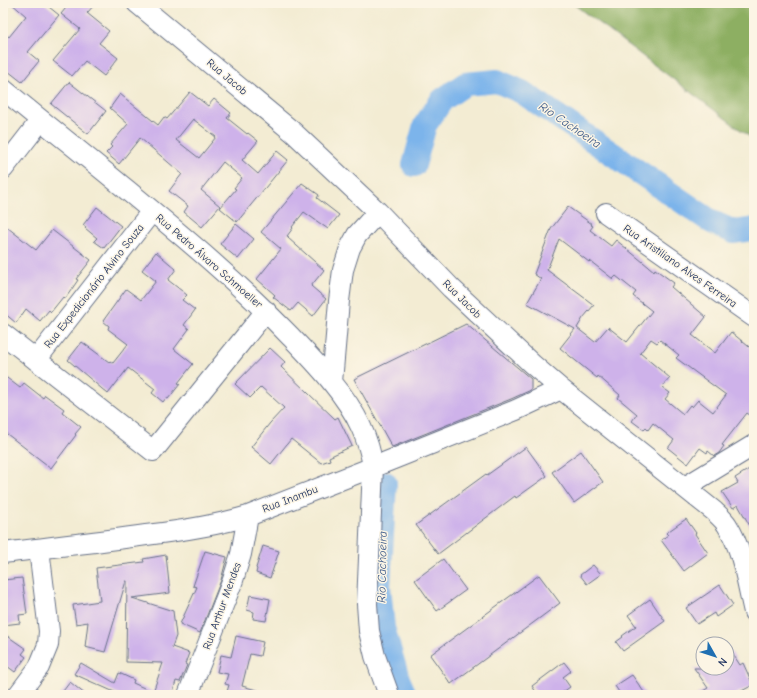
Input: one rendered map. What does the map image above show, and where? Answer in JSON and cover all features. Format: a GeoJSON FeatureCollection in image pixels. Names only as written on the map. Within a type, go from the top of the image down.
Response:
{"type":"FeatureCollection","features":[{"type":"Feature","properties":{"kind":"street","name":"Rua Jacob"},"geometry":{"type":"LineString","coordinates":[[137,3],[293,132],[378,212],[490,326],[561,389],[714,511],[726,523],[730,530],[740,556],[754,612]]}},
{"type":"Feature","properties":{"kind":"street","name":"Rua Pedro Álvaro Schmoeller"},"geometry":{"type":"LineString","coordinates":[[3,89],[215,264],[266,311],[306,353],[332,382],[350,407],[361,426],[370,450],[373,467],[367,604],[369,631],[374,656],[389,695]]}},
{"type":"Feature","properties":{"kind":"street"},"geometry":{"type":"LineString","coordinates":[[3,170],[41,120]]}},
{"type":"Feature","properties":{"kind":"street","name":"Rua Expedicionário Alvino Souza"},"geometry":{"type":"LineString","coordinates":[[36,360],[152,211]]}},
{"type":"Feature","properties":{"kind":"street"},"geometry":{"type":"LineString","coordinates":[[332,382],[343,270],[350,248],[357,235],[378,212]]}},
{"type":"Feature","properties":{"kind":"street","name":"Rua Aristiliano Alves Ferreira"},"geometry":{"type":"LineString","coordinates":[[606,213],[754,317]]}},
{"type":"Feature","properties":{"kind":"street"},"geometry":{"type":"LineString","coordinates":[[3,334],[153,451],[266,311]]}},
{"type":"Feature","properties":{"kind":"street","name":"Rua Inambu"},"geometry":{"type":"LineString","coordinates":[[3,553],[204,527],[248,516],[516,410],[561,389]]}},
{"type":"Feature","properties":{"kind":"street"},"geometry":{"type":"LineString","coordinates":[[685,487],[754,445]]}},
{"type":"Feature","properties":{"kind":"street","name":"Rua Arthur Mendes"},"geometry":{"type":"LineString","coordinates":[[188,695],[233,580],[241,554],[248,516]]}},
{"type":"Feature","properties":{"kind":"street"},"geometry":{"type":"LineString","coordinates":[[18,695],[39,667],[48,645],[49,631],[39,549]]}},
{"type":"Feature","properties":{"kind":"green space"},"geometry":{"type":"Polygon","coordinates":[[[572,3],[754,3],[754,140],[572,3]]]}},
{"type":"Feature","properties":{"kind":"building"},"geometry":{"type":"Polygon","coordinates":[[[11,3],[44,3],[59,15],[28,52],[39,61],[22,82],[3,67],[3,32],[9,37],[26,16],[11,3]]]}},
{"type":"Feature","properties":{"kind":"building"},"geometry":{"type":"Polygon","coordinates":[[[70,3],[96,3],[87,13],[109,31],[99,43],[118,58],[104,76],[85,61],[72,76],[53,61],[80,29],[61,14],[70,3]]]}},
{"type":"Feature","properties":{"kind":"building"},"geometry":{"type":"Polygon","coordinates":[[[69,82],[106,111],[88,134],[51,104],[69,82]]]}},
{"type":"Feature","properties":{"kind":"building"},"geometry":{"type":"Polygon","coordinates":[[[190,92],[208,106],[214,99],[231,113],[227,118],[258,141],[242,160],[258,174],[277,151],[288,160],[237,222],[220,208],[236,189],[234,188],[242,178],[223,162],[201,190],[220,206],[202,227],[184,212],[188,206],[169,191],[182,174],[140,138],[119,164],[106,153],[112,147],[110,145],[128,124],[110,108],[120,94],[158,125],[164,117],[167,119],[190,92]],[[193,119],[176,140],[199,158],[216,137],[193,119]]]}},
{"type":"Feature","properties":{"kind":"building"},"geometry":{"type":"Polygon","coordinates":[[[302,183],[319,195],[317,198],[339,215],[328,229],[304,212],[287,236],[324,270],[311,286],[326,299],[313,316],[298,303],[291,311],[273,297],[275,295],[257,279],[281,249],[261,232],[302,183]]]}},
{"type":"Feature","properties":{"kind":"building"},"geometry":{"type":"Polygon","coordinates":[[[97,207],[121,226],[104,248],[94,241],[97,238],[83,225],[97,207]]]}},
{"type":"Feature","properties":{"kind":"building"},"geometry":{"type":"Polygon","coordinates":[[[568,207],[592,224],[591,225],[593,226],[590,230],[611,246],[616,240],[654,271],[655,269],[674,283],[671,287],[706,317],[692,335],[715,353],[731,332],[754,351],[754,418],[747,413],[722,445],[724,446],[719,453],[714,456],[708,451],[707,453],[700,448],[688,464],[668,448],[674,440],[653,423],[648,430],[646,428],[644,430],[632,421],[637,414],[618,398],[620,395],[598,376],[597,378],[560,348],[575,329],[527,303],[541,279],[534,274],[551,229],[568,207]],[[559,239],[547,270],[594,305],[577,328],[595,342],[608,327],[627,342],[652,311],[633,296],[636,292],[616,276],[613,279],[559,239]],[[651,339],[640,353],[670,378],[662,387],[670,393],[665,399],[683,414],[690,405],[692,407],[698,400],[713,412],[726,395],[676,358],[679,355],[660,340],[657,343],[651,339]]]}},
{"type":"Feature","properties":{"kind":"building"},"geometry":{"type":"Polygon","coordinates":[[[3,224],[36,250],[52,230],[91,260],[76,279],[78,280],[65,299],[63,297],[51,312],[49,310],[40,321],[26,309],[16,323],[3,312],[3,224]]]}},
{"type":"Feature","properties":{"kind":"building"},"geometry":{"type":"Polygon","coordinates":[[[236,224],[254,239],[238,259],[220,244],[236,224]]]}},
{"type":"Feature","properties":{"kind":"building"},"geometry":{"type":"Polygon","coordinates":[[[156,252],[176,269],[168,280],[187,295],[182,300],[195,310],[184,325],[189,329],[174,349],[193,364],[178,383],[180,384],[168,399],[166,398],[163,402],[152,393],[155,389],[128,368],[108,394],[68,360],[82,342],[109,362],[110,361],[113,363],[128,344],[108,329],[109,326],[103,321],[126,289],[141,300],[156,281],[142,270],[156,252]]]}},
{"type":"Feature","properties":{"kind":"building"},"geometry":{"type":"Polygon","coordinates":[[[466,324],[531,379],[531,390],[392,447],[354,379],[466,324]]]}},
{"type":"Feature","properties":{"kind":"building"},"geometry":{"type":"Polygon","coordinates":[[[270,348],[285,362],[281,367],[335,419],[338,417],[352,446],[329,457],[330,460],[321,463],[291,439],[271,464],[251,447],[284,408],[261,387],[250,398],[235,384],[270,348]]]}},
{"type":"Feature","properties":{"kind":"building"},"geometry":{"type":"Polygon","coordinates":[[[3,375],[20,388],[24,383],[43,398],[45,395],[64,409],[62,412],[81,427],[51,468],[3,431],[3,375]]]}},
{"type":"Feature","properties":{"kind":"building"},"geometry":{"type":"Polygon","coordinates":[[[526,447],[547,476],[516,498],[515,496],[438,554],[416,525],[526,447]]]}},
{"type":"Feature","properties":{"kind":"building"},"geometry":{"type":"Polygon","coordinates":[[[581,451],[603,482],[574,503],[552,472],[581,451]]]}},
{"type":"Feature","properties":{"kind":"building"},"geometry":{"type":"Polygon","coordinates":[[[754,466],[754,533],[738,505],[733,508],[722,492],[738,483],[735,478],[754,466]]]}},
{"type":"Feature","properties":{"kind":"building"},"geometry":{"type":"Polygon","coordinates":[[[686,519],[708,553],[684,571],[661,540],[668,535],[666,533],[686,519]]]}},
{"type":"Feature","properties":{"kind":"building"},"geometry":{"type":"Polygon","coordinates":[[[263,546],[279,551],[270,578],[256,573],[256,568],[263,546]]]}},
{"type":"Feature","properties":{"kind":"building"},"geometry":{"type":"Polygon","coordinates":[[[205,551],[227,557],[221,580],[200,633],[180,624],[197,587],[193,586],[205,551]]]}},
{"type":"Feature","properties":{"kind":"building"},"geometry":{"type":"Polygon","coordinates":[[[166,555],[170,593],[132,598],[173,611],[176,636],[172,647],[189,653],[185,664],[187,665],[180,682],[176,681],[172,695],[121,695],[74,674],[81,663],[115,683],[119,673],[134,680],[133,683],[153,692],[163,663],[126,662],[127,581],[105,652],[85,647],[88,622],[76,624],[73,605],[100,601],[96,568],[144,562],[143,559],[166,555]]]}},
{"type":"Feature","properties":{"kind":"building"},"geometry":{"type":"Polygon","coordinates":[[[443,559],[466,590],[437,611],[415,580],[443,559]]]}},
{"type":"Feature","properties":{"kind":"building"},"geometry":{"type":"Polygon","coordinates":[[[593,565],[601,574],[587,584],[580,575],[593,565]]]}},
{"type":"Feature","properties":{"kind":"building"},"geometry":{"type":"Polygon","coordinates":[[[539,575],[560,603],[451,684],[430,655],[539,575]]]}},
{"type":"Feature","properties":{"kind":"building"},"geometry":{"type":"Polygon","coordinates":[[[22,578],[27,614],[19,615],[20,623],[3,625],[3,580],[22,578]]]}},
{"type":"Feature","properties":{"kind":"building"},"geometry":{"type":"Polygon","coordinates":[[[720,585],[733,605],[716,617],[714,613],[697,624],[686,608],[720,585]]]}},
{"type":"Feature","properties":{"kind":"building"},"geometry":{"type":"Polygon","coordinates":[[[250,595],[270,599],[266,621],[253,619],[254,612],[247,610],[250,595]]]}},
{"type":"Feature","properties":{"kind":"building"},"geometry":{"type":"Polygon","coordinates":[[[650,599],[665,621],[623,651],[616,642],[636,626],[628,615],[650,599]]]}},
{"type":"Feature","properties":{"kind":"building"},"geometry":{"type":"Polygon","coordinates":[[[3,633],[26,649],[22,654],[26,657],[15,672],[3,663],[3,633]]]}},
{"type":"Feature","properties":{"kind":"building"},"geometry":{"type":"Polygon","coordinates":[[[236,636],[263,642],[260,656],[250,654],[242,686],[264,692],[263,695],[226,695],[229,685],[225,684],[228,674],[217,672],[221,655],[231,657],[236,636]]]}},
{"type":"Feature","properties":{"kind":"building"},"geometry":{"type":"Polygon","coordinates":[[[735,657],[740,665],[743,663],[753,685],[734,695],[696,695],[708,688],[700,676],[735,676],[735,657]]]}},
{"type":"Feature","properties":{"kind":"building"},"geometry":{"type":"Polygon","coordinates":[[[564,662],[571,671],[563,677],[570,687],[559,695],[538,695],[532,686],[564,662]]]}},
{"type":"Feature","properties":{"kind":"building"},"geometry":{"type":"Polygon","coordinates":[[[632,675],[646,695],[621,695],[615,686],[632,675]]]}},
{"type":"Feature","properties":{"kind":"building"},"geometry":{"type":"Polygon","coordinates":[[[70,682],[86,695],[60,695],[70,682]]]}},
{"type":"Feature","properties":{"kind":"waterway","name":"Rio Cachoeira"},"geometry":{"type":"LineString","coordinates":[[414,165],[425,125],[442,100],[465,84],[497,81],[522,92],[712,222],[734,232],[754,229]]}},
{"type":"Feature","properties":{"kind":"waterway","name":"Rio Cachoeira"},"geometry":{"type":"LineString","coordinates":[[385,483],[379,586],[383,628],[398,679],[405,695]]}}]}
